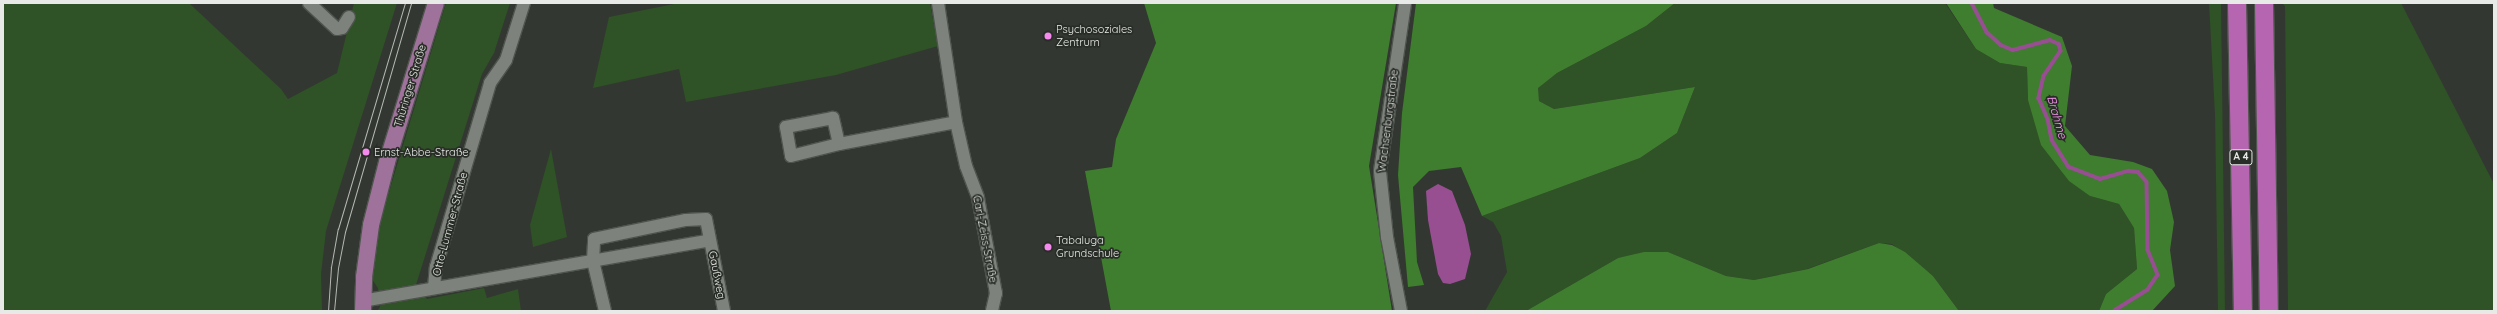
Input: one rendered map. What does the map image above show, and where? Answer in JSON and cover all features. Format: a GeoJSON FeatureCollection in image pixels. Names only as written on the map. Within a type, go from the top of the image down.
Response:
{"type":"FeatureCollection","features":[{"type":"Feature","properties":{"kind":"highway","name":"A 4"},"geometry":{"type":"LineString","coordinates":[[2237,3],[2243,311]]}},
{"type":"Feature","properties":{"kind":"highway","name":"A 4"},"geometry":{"type":"LineString","coordinates":[[2264,3],[2269,311]]}},
{"type":"Feature","properties":{"kind":"main road","name":"Thüringer Straße"},"geometry":{"type":"LineString","coordinates":[[363,306],[370,224],[387,162],[436,3]]}},
{"type":"Feature","properties":{"kind":"street"},"geometry":{"type":"LineString","coordinates":[[309,3],[337,29],[342,28],[349,17]]}},
{"type":"Feature","properties":{"kind":"street","name":"Otto-Lummer-Straße"},"geometry":{"type":"LineString","coordinates":[[434,288],[436,267],[490,83],[506,60],[524,3]]}},
{"type":"Feature","properties":{"kind":"street","name":"Carl-Zeiss-Straße"},"geometry":{"type":"LineString","coordinates":[[938,3],[956,122],[966,166],[978,198],[996,293],[992,311]]}},
{"type":"Feature","properties":{"kind":"street","name":"Wachsenburgstraße"},"geometry":{"type":"LineString","coordinates":[[1401,311],[1387,237],[1380,171],[1405,3]]}},
{"type":"Feature","properties":{"kind":"street"},"geometry":{"type":"LineString","coordinates":[[839,144],[833,118],[786,127],[791,156],[839,144],[956,122]]}},
{"type":"Feature","properties":{"kind":"street"},"geometry":{"type":"LineString","coordinates":[[363,306],[434,288],[593,261],[710,240],[706,219],[686,220],[594,239],[593,261],[605,311]]}},
{"type":"Feature","properties":{"kind":"street","name":"Gaußweg"},"geometry":{"type":"LineString","coordinates":[[710,240],[724,311]]}},
{"type":"Feature","properties":{"kind":"green space"},"geometry":{"type":"Polygon","coordinates":[[[3,3],[189,3],[281,89],[288,99],[337,73],[354,3],[397,3],[326,231],[321,274],[322,311],[3,311],[3,3]]]}},
{"type":"Feature","properties":{"kind":"green space"},"geometry":{"type":"Polygon","coordinates":[[[446,3],[510,3],[494,53],[482,74],[416,285],[427,299],[484,288],[487,298],[518,289],[521,311],[377,311],[380,307],[378,288],[372,279],[379,225],[446,3]]]}},
{"type":"Feature","properties":{"kind":"green space"},"geometry":{"type":"Polygon","coordinates":[[[679,3],[930,3],[938,46],[836,75],[686,102],[679,69],[593,88],[609,17],[679,3]]]}},
{"type":"Feature","properties":{"kind":"green space"},"geometry":{"type":"Polygon","coordinates":[[[1144,3],[1396,3],[1369,166],[1392,311],[1111,311],[1085,171],[1112,167],[1116,139],[1156,43],[1144,3]]]}},
{"type":"Feature","properties":{"kind":"green space"},"geometry":{"type":"Polygon","coordinates":[[[1416,3],[1675,3],[1646,26],[1557,73],[1538,88],[1539,101],[1554,109],[1695,87],[1677,133],[1640,158],[1482,216],[1461,167],[1429,171],[1413,187],[1417,262],[1424,285],[1408,287],[1398,175],[1402,113],[1416,3]]]}},
{"type":"Feature","properties":{"kind":"green space"},"geometry":{"type":"Polygon","coordinates":[[[1675,3],[1945,3],[1976,49],[2000,63],[2027,67],[2028,100],[2090,196],[2119,204],[2134,228],[2137,269],[2106,294],[2099,311],[1959,311],[1933,276],[1892,244],[1879,243],[1807,269],[1754,280],[1726,276],[1668,252],[1618,258],[1526,311],[1485,311],[1507,272],[1501,236],[1493,222],[1482,216],[1640,158],[1677,133],[1695,87],[1554,109],[1539,101],[1537,87],[1557,73],[1646,26],[1675,3]]]}},
{"type":"Feature","properties":{"kind":"green space"},"geometry":{"type":"Polygon","coordinates":[[[1946,3],[1993,3],[1994,8],[2062,37],[2072,66],[2065,126],[2090,155],[2133,162],[2152,169],[2167,191],[2174,222],[2170,250],[2175,286],[2152,311],[2099,311],[2106,294],[2137,269],[2134,228],[2119,204],[2090,196],[2069,181],[2041,145],[2028,100],[2027,67],[2000,63],[1976,49],[1946,3]]]}},
{"type":"Feature","properties":{"kind":"green space"},"geometry":{"type":"Polygon","coordinates":[[[2209,3],[2221,3],[2225,311],[2218,311],[2215,115],[2209,3]]]}},
{"type":"Feature","properties":{"kind":"green space"},"geometry":{"type":"Polygon","coordinates":[[[2282,3],[2401,3],[2494,184],[2494,311],[2288,311],[2285,6],[2282,3]]]}},
{"type":"Feature","properties":{"kind":"green space"},"geometry":{"type":"Polygon","coordinates":[[[551,149],[567,237],[533,247],[530,225],[551,149]]]}},
{"type":"Feature","properties":{"kind":"green space"},"geometry":{"type":"Polygon","coordinates":[[[1879,243],[1892,245],[1905,252],[1933,276],[1959,311],[1526,311],[1618,258],[1644,252],[1668,252],[1726,276],[1754,280],[1808,269],[1879,243]]]}},
{"type":"Feature","properties":{"kind":"shaded area"},"geometry":{"type":"Polygon","coordinates":[[[1438,184],[1452,191],[1465,225],[1471,254],[1465,279],[1450,284],[1443,283],[1438,274],[1428,220],[1426,191],[1438,184]]]}},
{"type":"Feature","properties":{"kind":"waterway","name":"Brahme"},"geometry":{"type":"LineString","coordinates":[[1972,3],[1987,32],[2001,45],[2013,50],[2050,40],[2059,44],[2061,51],[2044,76],[2039,98],[2048,119],[2052,140],[2069,167],[2100,179],[2128,171],[2138,172],[2147,182],[2148,250],[2158,275],[2148,290],[2115,311]]}},
{"type":"Feature","properties":{"kind":"tram line"},"geometry":{"type":"LineString","coordinates":[[328,311],[331,267],[338,229],[405,3]]}},
{"type":"Feature","properties":{"kind":"tram line"},"geometry":{"type":"LineString","coordinates":[[334,311],[338,268],[345,232],[411,3]]}},
{"type":"Feature","properties":{"kind":"place","name":"Psychosoziales Zentrum"},"geometry":{"type":"Point","coordinates":[1048,36]}},
{"type":"Feature","properties":{"kind":"place","name":"Ernst-Abbe-Straße"},"geometry":{"type":"Point","coordinates":[366,152]}},
{"type":"Feature","properties":{"kind":"place","name":"Tabaluga Grundschule"},"geometry":{"type":"Point","coordinates":[1048,247]}}]}
